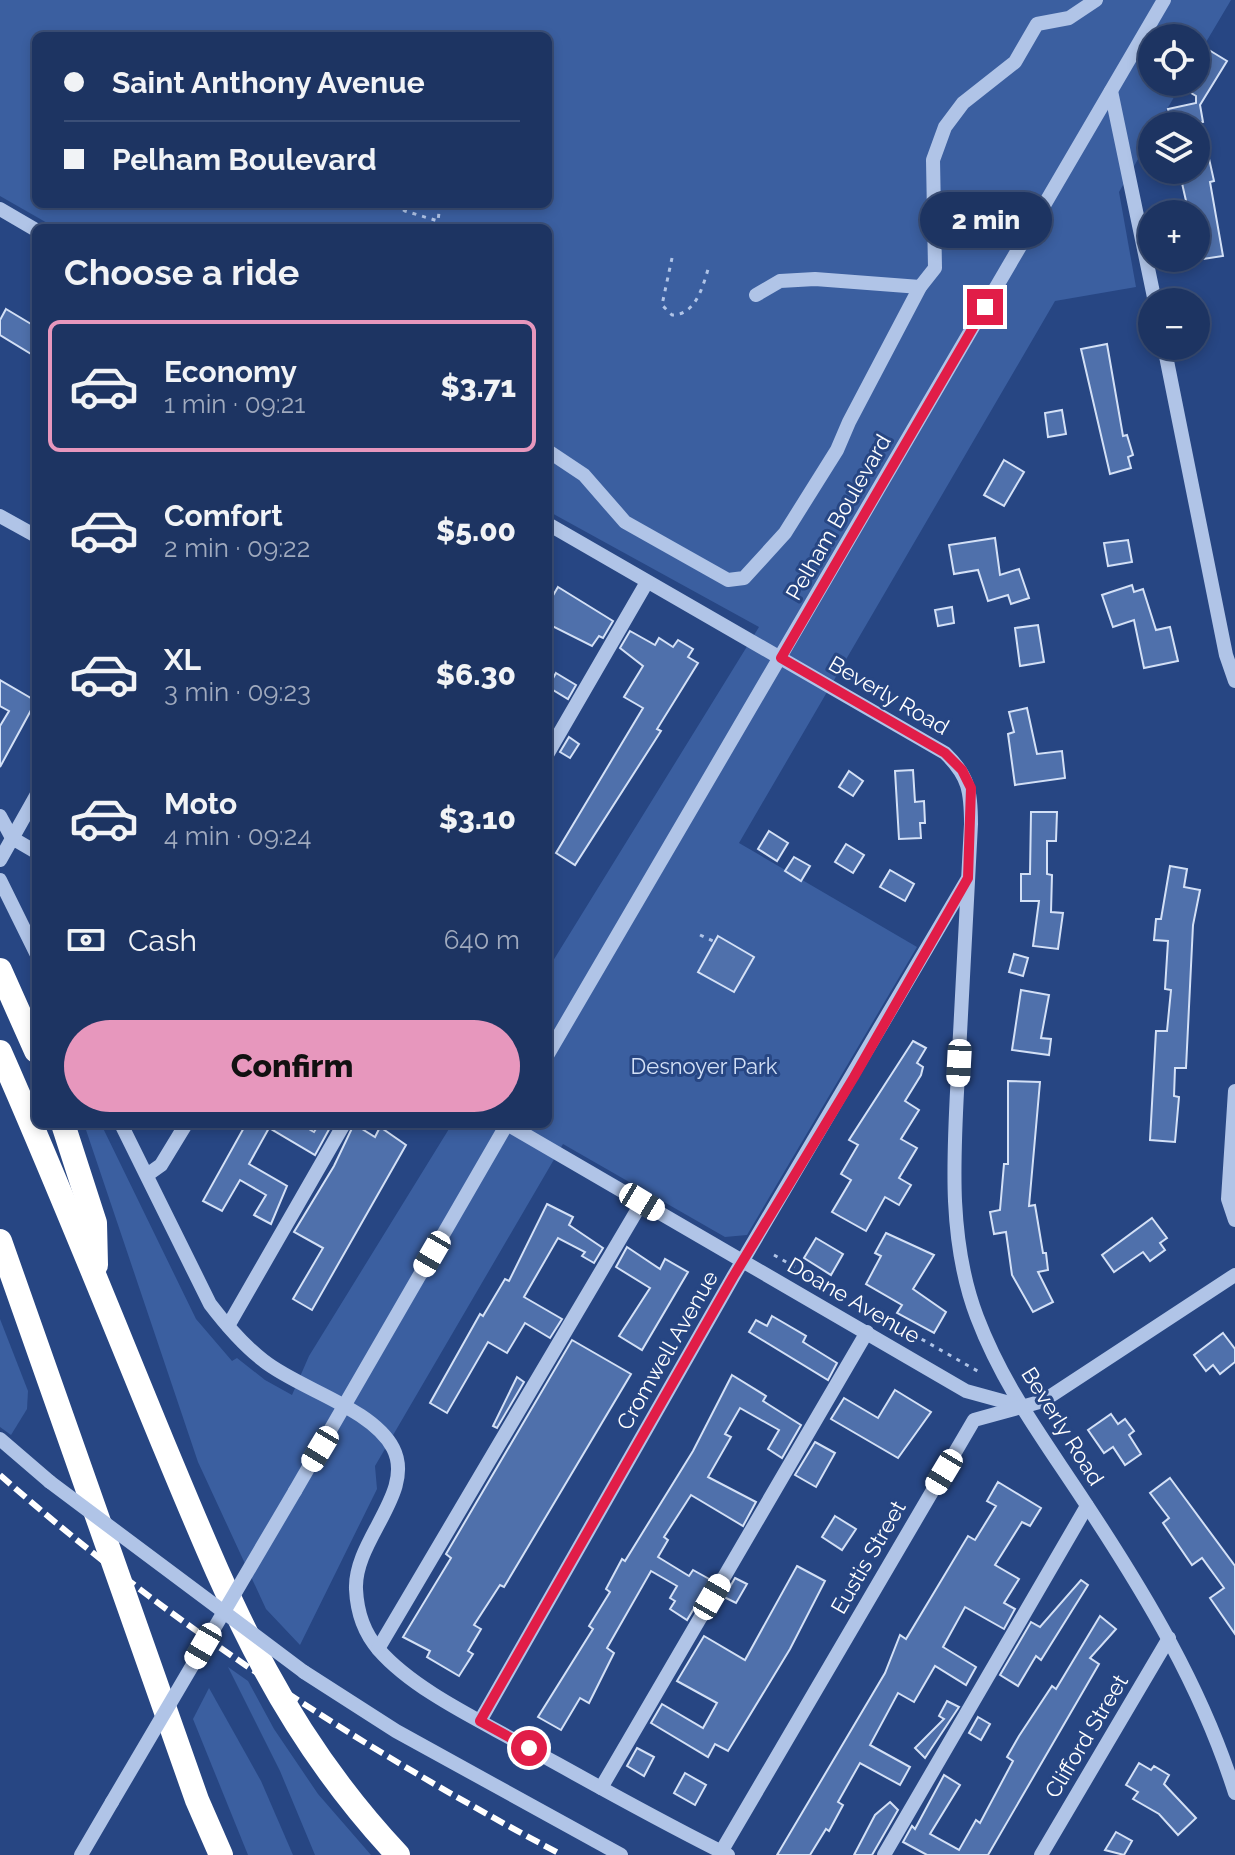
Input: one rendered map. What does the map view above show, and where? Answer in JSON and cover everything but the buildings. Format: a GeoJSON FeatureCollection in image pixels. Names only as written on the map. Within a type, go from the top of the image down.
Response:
{"type":"FeatureCollection","features":[{"type":"Feature","properties":{"kind":"highway"},"geometry":{"type":"LineString","coordinates":[[0,970],[32,1042]]}},
{"type":"Feature","properties":{"kind":"highway"},"geometry":{"type":"LineString","coordinates":[[0,1052],[215,1568],[266,1675],[327,1772],[398,1855]]}},
{"type":"Feature","properties":{"kind":"highway"},"geometry":{"type":"LineString","coordinates":[[64,1128],[95,1223],[97,1283]]}},
{"type":"Feature","properties":{"kind":"highway"},"geometry":{"type":"LineString","coordinates":[[0,1241],[197,1800],[221,1855]]}},
{"type":"Feature","properties":{"kind":"street"},"geometry":{"type":"LineString","coordinates":[[552,454],[584,475],[625,522],[728,580],[744,578],[785,533],[837,450],[920,287],[935,268],[933,160],[945,127],[963,103],[1015,62],[1037,24],[1069,18],[1096,0]]}},
{"type":"Feature","properties":{"kind":"street","name":"Pelham Boulevard"},"geometry":{"type":"LineString","coordinates":[[552,1047],[1164,0]]}},
{"type":"Feature","properties":{"kind":"street"},"geometry":{"type":"LineString","coordinates":[[1111,91],[1152,288]]}},
{"type":"Feature","properties":{"kind":"street"},"geometry":{"type":"LineString","coordinates":[[0,209],[32,228]]}},
{"type":"Feature","properties":{"kind":"street"},"geometry":{"type":"LineString","coordinates":[[756,295],[780,281],[815,279],[920,287]]}},
{"type":"Feature","properties":{"kind":"street"},"geometry":{"type":"LineString","coordinates":[[1167,360],[1226,655],[1235,681]]}},
{"type":"Feature","properties":{"kind":"street"},"geometry":{"type":"LineString","coordinates":[[0,516],[32,534]]}},
{"type":"Feature","properties":{"kind":"street","name":"Beverly Road"},"geometry":{"type":"LineString","coordinates":[[552,526],[945,753],[962,770],[971,788],[953,1187],[963,1265],[976,1315],[1018,1405],[1087,1506],[1169,1638],[1204,1709],[1235,1793]]}},
{"type":"Feature","properties":{"kind":"street"},"geometry":{"type":"LineString","coordinates":[[552,746],[647,582]]}},
{"type":"Feature","properties":{"kind":"street"},"geometry":{"type":"LineString","coordinates":[[0,860],[32,803]]}},
{"type":"Feature","properties":{"kind":"street"},"geometry":{"type":"LineString","coordinates":[[0,816],[12,838],[32,850]]}},
{"type":"Feature","properties":{"kind":"street","name":"Cromwell Avenue"},"geometry":{"type":"LineString","coordinates":[[480,1721],[968,878]]}},
{"type":"Feature","properties":{"kind":"street"},"geometry":{"type":"LineString","coordinates":[[0,880],[32,945]]}},
{"type":"Feature","properties":{"kind":"street"},"geometry":{"type":"LineString","coordinates":[[1235,1091],[1228,1199],[1235,1220]]}},
{"type":"Feature","properties":{"kind":"street"},"geometry":{"type":"LineString","coordinates":[[123,1128],[210,1304],[228,1326],[265,1362],[344,1407],[382,1434],[398,1459],[394,1494],[366,1544],[356,1577],[361,1620],[378,1649],[401,1671],[480,1721],[724,1853]]}},
{"type":"Feature","properties":{"kind":"street"},"geometry":{"type":"LineString","coordinates":[[147,1175],[161,1165],[184,1128]]}},
{"type":"Feature","properties":{"kind":"street"},"geometry":{"type":"LineString","coordinates":[[228,1326],[342,1128]]}},
{"type":"Feature","properties":{"kind":"street"},"geometry":{"type":"LineString","coordinates":[[81,1855],[505,1128]]}},
{"type":"Feature","properties":{"kind":"street","name":"Doane Avenue"},"geometry":{"type":"LineString","coordinates":[[514,1128],[966,1391],[1018,1405]]}},
{"type":"Feature","properties":{"kind":"street"},"geometry":{"type":"LineString","coordinates":[[378,1649],[642,1202]]}},
{"type":"Feature","properties":{"kind":"street","name":"Eustis Street"},"geometry":{"type":"LineString","coordinates":[[724,1853],[974,1420],[1018,1405],[1043,1401],[1235,1275]]}},
{"type":"Feature","properties":{"kind":"street"},"geometry":{"type":"LineString","coordinates":[[601,1788],[867,1332]]}},
{"type":"Feature","properties":{"kind":"street"},"geometry":{"type":"LineString","coordinates":[[0,1439],[50,1482],[304,1672],[396,1731],[621,1855]]}},
{"type":"Feature","properties":{"kind":"street"},"geometry":{"type":"LineString","coordinates":[[884,1855],[1087,1506]]}},
{"type":"Feature","properties":{"kind":"street","name":"Clifford Street"},"geometry":{"type":"LineString","coordinates":[[1041,1855],[1169,1638]]}},
{"type":"Feature","properties":{"kind":"path"},"geometry":{"type":"LineString","coordinates":[[401,208],[438,221]]}},
{"type":"Feature","properties":{"kind":"path"},"geometry":{"type":"LineString","coordinates":[[440,208],[440,224]]}},
{"type":"Feature","properties":{"kind":"path"},"geometry":{"type":"LineString","coordinates":[[672,258],[662,305],[672,315],[689,310],[698,298],[709,266]]}},
{"type":"Feature","properties":{"kind":"path"},"geometry":{"type":"LineString","coordinates":[[700,935],[715,942]]}},
{"type":"Feature","properties":{"kind":"path"},"geometry":{"type":"LineString","coordinates":[[774,1255],[981,1373]]}},
{"type":"Feature","properties":{"kind":"green space","name":"Desnoyer Park"},"geometry":{"type":"Polygon","coordinates":[[[0,0],[1231,0],[1210,35],[1210,24],[1138,24],[1138,96],[1175,96],[1165,112],[1138,112],[1138,159],[1119,192],[1136,287],[1055,301],[739,843],[917,947],[747,1235],[725,1237],[563,1144],[375,1466],[377,1489],[300,1645],[266,1609],[198,1462],[85,1128],[103,1128],[196,1319],[232,1361],[237,1358],[265,1380],[292,1395],[309,1356],[450,1128],[552,1128],[552,963],[759,627],[552,513],[552,224],[49,224],[0,196],[0,0]]]}},
{"type":"Feature","properties":{"kind":"green space"},"geometry":{"type":"Polygon","coordinates":[[[0,1319],[28,1391],[27,1409],[11,1435],[0,1427],[0,1319]]]}},
{"type":"Feature","properties":{"kind":"green space"},"geometry":{"type":"Polygon","coordinates":[[[228,1667],[248,1681],[274,1729],[318,1794],[371,1855],[315,1855],[280,1771],[228,1667]]]}},
{"type":"Feature","properties":{"kind":"green space"},"geometry":{"type":"Polygon","coordinates":[[[209,1688],[261,1781],[293,1855],[248,1855],[193,1719],[209,1688]]]}},
{"type":"Feature","properties":{"kind":"railway"},"geometry":{"type":"LineString","coordinates":[[0,1475],[132,1583],[270,1682],[413,1772],[562,1855]]}},
{"type":"Feature","properties":{"kind":"route"},"geometry":{"type":"LineString","coordinates":[[529,1748],[480,1721],[733,1277],[854,1077],[968,878],[971,788],[962,770],[945,753],[781,658],[985,307]]}}]}
